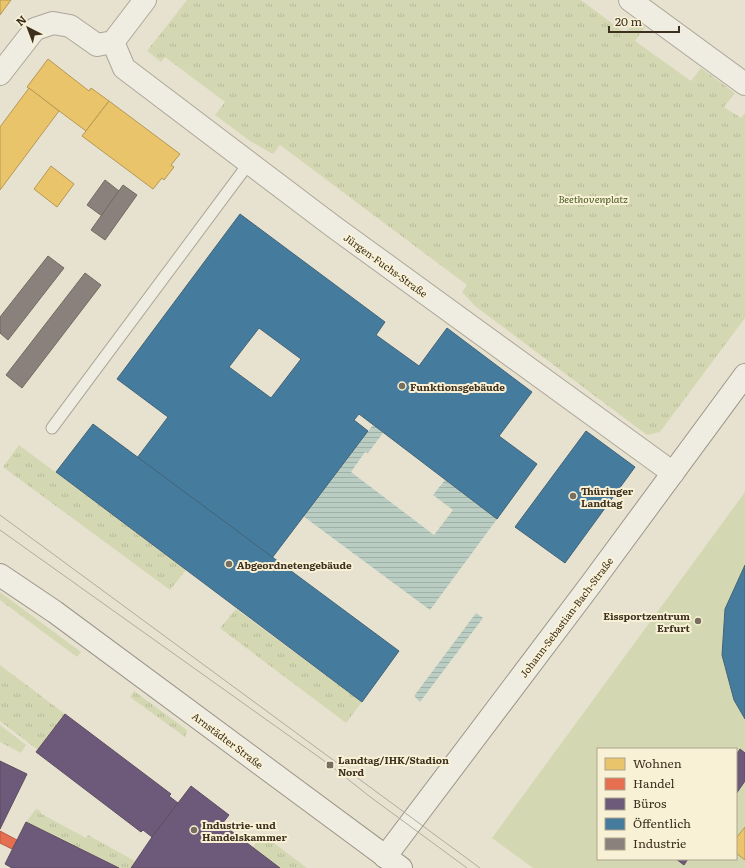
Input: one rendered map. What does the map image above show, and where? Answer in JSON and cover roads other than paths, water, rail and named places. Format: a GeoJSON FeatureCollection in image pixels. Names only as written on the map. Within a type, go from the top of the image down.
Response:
{"type":"FeatureCollection","features":[{"type":"Feature","properties":{"kind":"street"},"geometry":{"type":"LineString","coordinates":[[0,74],[35,29],[52,23],[70,26],[97,45],[113,42],[145,0]]}},
{"type":"Feature","properties":{"kind":"street"},"geometry":{"type":"LineString","coordinates":[[630,0],[745,84]]}},
{"type":"Feature","properties":{"kind":"street","name":"Jürgen-Fuchs-Straße"},"geometry":{"type":"LineString","coordinates":[[113,42],[124,68],[248,163],[673,473]]}},
{"type":"Feature","properties":{"kind":"street","name":"Johann-Sebastian-Bach-Straße"},"geometry":{"type":"LineString","coordinates":[[388,864],[745,375]]}},
{"type":"Feature","properties":{"kind":"street","name":"Arnstädter Straße"},"geometry":{"type":"LineString","coordinates":[[0,564],[55,612]]}},
{"type":"Feature","properties":{"kind":"street","name":"Arnstädter Straße"},"geometry":{"type":"LineString","coordinates":[[0,575],[55,612],[388,864]]}},
{"type":"Feature","properties":{"kind":"lane"},"geometry":{"type":"LineString","coordinates":[[52,428],[248,163]]}},
{"type":"Feature","properties":{"kind":"tram line"},"geometry":{"type":"LineString","coordinates":[[0,515],[480,868]]}},
{"type":"Feature","properties":{"kind":"tram line"},"geometry":{"type":"LineString","coordinates":[[0,530],[330,765],[369,796],[467,868]]}},
{"type":"Feature","properties":{"kind":"place","name":"Funktionsgebäude"},"geometry":{"type":"Point","coordinates":[402,386]}},
{"type":"Feature","properties":{"kind":"place","name":"Thüringer Landtag"},"geometry":{"type":"Point","coordinates":[573,496]}},
{"type":"Feature","properties":{"kind":"place","name":"Abgeordnetengebäude"},"geometry":{"type":"Point","coordinates":[229,564]}},
{"type":"Feature","properties":{"kind":"place","name":"Eissportzentrum Erfurt"},"geometry":{"type":"Point","coordinates":[698,621]}},
{"type":"Feature","properties":{"kind":"place","name":"Landtag/IHK/Stadion Nord"},"geometry":{"type":"Point","coordinates":[330,765]}},
{"type":"Feature","properties":{"kind":"place","name":"Industrie- und Handelskammer"},"geometry":{"type":"Point","coordinates":[194,830]}},
{"type":"Feature","properties":{"kind":"park label","name":"Beethovenplatz"},"geometry":{"type":"Point","coordinates":[593,198]}}]}
